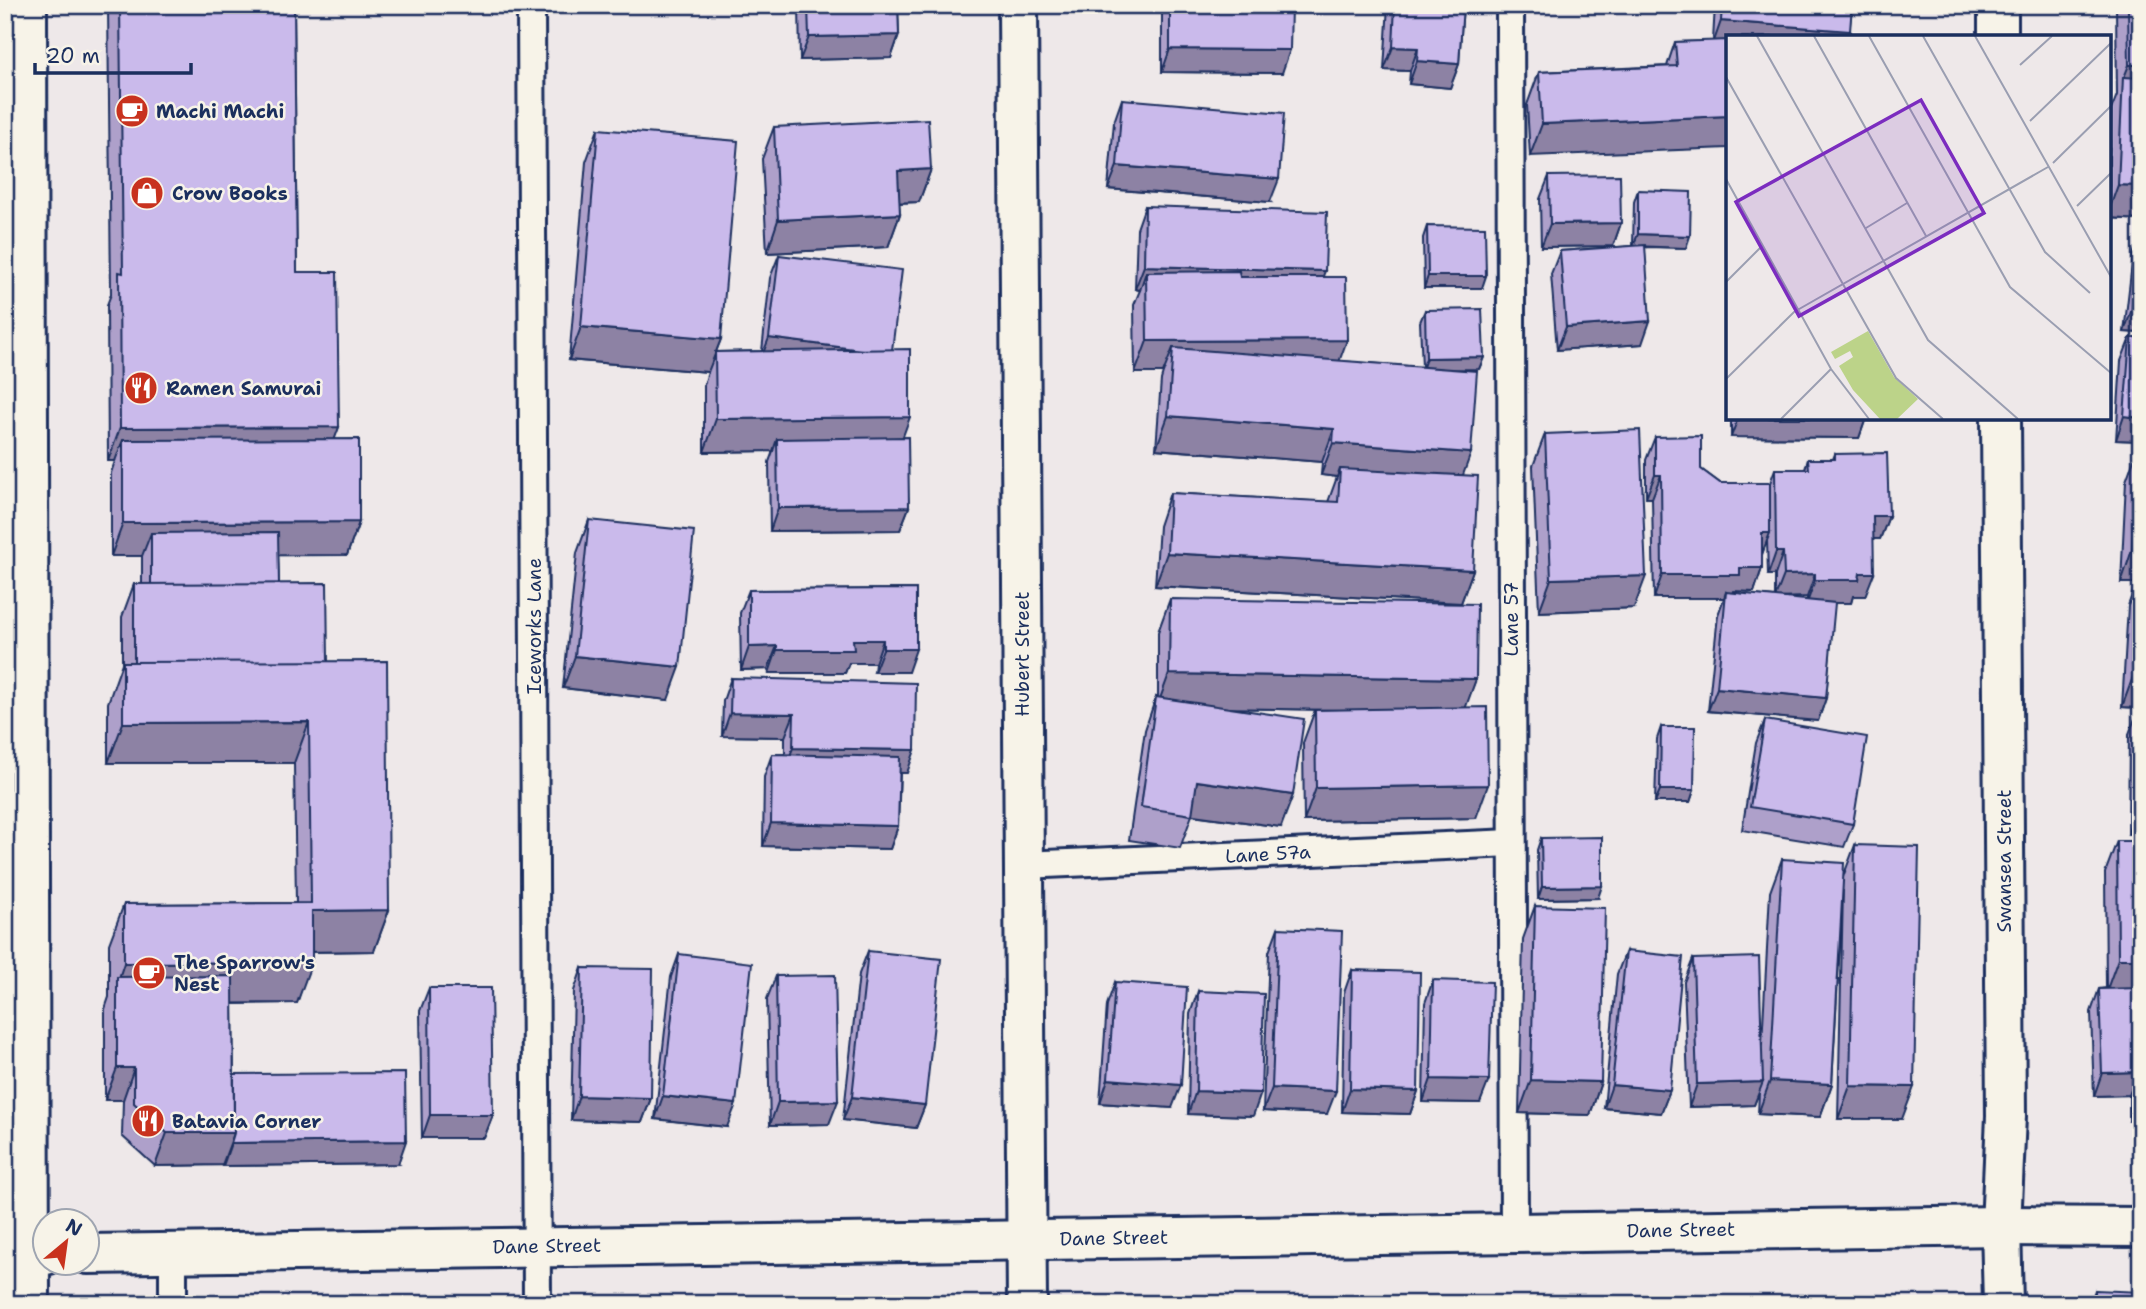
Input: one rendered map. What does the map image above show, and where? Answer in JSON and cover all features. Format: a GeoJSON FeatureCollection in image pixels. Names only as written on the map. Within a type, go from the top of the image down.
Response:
{"type":"FeatureCollection","features":[{"type":"Feature","properties":{"kind":"street"},"geometry":{"type":"LineString","coordinates":[[27,5],[17,516],[27,1255],[30,1304]]}},
{"type":"Feature","properties":{"kind":"street","name":"Hubert Street"},"geometry":{"type":"LineString","coordinates":[[1018,5],[1027,1304]]}},
{"type":"Feature","properties":{"kind":"street"},"geometry":{"type":"LineString","coordinates":[[1998,5],[1998,35]]}},
{"type":"Feature","properties":{"kind":"street","name":"Swansea Street"},"geometry":{"type":"LineString","coordinates":[[2001,420],[2006,1116],[2001,1226],[2003,1304]]}},
{"type":"Feature","properties":{"kind":"street","name":"Dane Street"},"geometry":{"type":"LineString","coordinates":[[102,1254],[1026,1238],[2001,1226],[2141,1227]]}},
{"type":"Feature","properties":{"kind":"lane","name":"Iceworks Lane"},"geometry":{"type":"LineString","coordinates":[[531,5],[537,1304]]}},
{"type":"Feature","properties":{"kind":"lane","name":"Lane 57"},"geometry":{"type":"LineString","coordinates":[[1510,5],[1514,1232]]}},
{"type":"Feature","properties":{"kind":"lane","name":"Lane 57a"},"geometry":{"type":"LineString","coordinates":[[1024,865],[1511,843]]}},
{"type":"Feature","properties":{"kind":"lane"},"geometry":{"type":"LineString","coordinates":[[173,1253],[173,1304]]}},
{"type":"Feature","properties":{"kind":"building"},"geometry":{"type":"Polygon","coordinates":[[[120,5],[294,5],[297,272],[337,272],[339,427],[120,428],[119,272],[123,273],[120,5]]]}},
{"type":"Feature","properties":{"kind":"building"},"geometry":{"type":"Polygon","coordinates":[[[808,5],[898,5],[899,35],[809,37],[808,5]]]}},
{"type":"Feature","properties":{"kind":"building"},"geometry":{"type":"Polygon","coordinates":[[[1170,5],[1291,5],[1290,50],[1170,49],[1170,5]]]}},
{"type":"Feature","properties":{"kind":"building"},"geometry":{"type":"Polygon","coordinates":[[[1395,5],[1463,5],[1459,64],[1417,61],[1418,48],[1393,47],[1395,5]]]}},
{"type":"Feature","properties":{"kind":"building"},"geometry":{"type":"Polygon","coordinates":[[[1722,5],[1852,5],[1850,31],[1721,21],[1722,5]]]}},
{"type":"Feature","properties":{"kind":"building"},"geometry":{"type":"Polygon","coordinates":[[[2128,5],[2141,5],[2141,65],[2129,65],[2128,5]]]}},
{"type":"Feature","properties":{"kind":"building"},"geometry":{"type":"Polygon","coordinates":[[[1726,40],[1726,116],[1542,124],[1539,72],[1677,66],[1675,42],[1726,40]]]}},
{"type":"Feature","properties":{"kind":"building"},"geometry":{"type":"Polygon","coordinates":[[[2123,77],[2141,78],[2141,186],[2118,185],[2123,77]]]}},
{"type":"Feature","properties":{"kind":"building"},"geometry":{"type":"Polygon","coordinates":[[[1122,99],[1284,113],[1279,179],[1117,166],[1122,99]]]}},
{"type":"Feature","properties":{"kind":"building"},"geometry":{"type":"Polygon","coordinates":[[[928,119],[931,169],[898,171],[900,214],[778,220],[774,127],[928,119]]]}},
{"type":"Feature","properties":{"kind":"building"},"geometry":{"type":"Polygon","coordinates":[[[598,129],[738,141],[721,339],[581,327],[598,129]]]}},
{"type":"Feature","properties":{"kind":"building"},"geometry":{"type":"Polygon","coordinates":[[[1620,175],[1621,223],[1550,224],[1549,176],[1620,175]]]}},
{"type":"Feature","properties":{"kind":"building"},"geometry":{"type":"Polygon","coordinates":[[[1638,190],[1691,192],[1690,236],[1638,234],[1638,190]]]}},
{"type":"Feature","properties":{"kind":"building"},"geometry":{"type":"Polygon","coordinates":[[[1145,206],[1327,212],[1325,271],[1144,266],[1145,206]]]}},
{"type":"Feature","properties":{"kind":"building"},"geometry":{"type":"Polygon","coordinates":[[[1427,226],[1485,227],[1486,276],[1428,276],[1427,226]]]}},
{"type":"Feature","properties":{"kind":"building"},"geometry":{"type":"Polygon","coordinates":[[[2141,235],[2141,309],[2132,309],[2141,235]]]}},
{"type":"Feature","properties":{"kind":"building"},"geometry":{"type":"Polygon","coordinates":[[[1645,245],[1650,321],[1566,327],[1560,251],[1645,245]]]}},
{"type":"Feature","properties":{"kind":"building"},"geometry":{"type":"Polygon","coordinates":[[[779,255],[902,270],[892,350],[862,350],[769,338],[779,255]]]}},
{"type":"Feature","properties":{"kind":"building"},"geometry":{"type":"Polygon","coordinates":[[[1239,271],[1240,277],[1346,277],[1347,340],[1147,341],[1146,272],[1239,271]]]}},
{"type":"Feature","properties":{"kind":"building"},"geometry":{"type":"Polygon","coordinates":[[[1482,309],[1484,357],[1426,358],[1425,310],[1482,309]]]}},
{"type":"Feature","properties":{"kind":"building"},"geometry":{"type":"Polygon","coordinates":[[[2130,338],[2141,338],[2141,418],[2124,416],[2130,338]]]}},
{"type":"Feature","properties":{"kind":"building"},"geometry":{"type":"Polygon","coordinates":[[[1173,348],[1477,371],[1471,453],[1333,443],[1334,429],[1168,416],[1173,348]]]}},
{"type":"Feature","properties":{"kind":"building"},"geometry":{"type":"Polygon","coordinates":[[[910,349],[910,417],[716,419],[715,352],[910,349]]]}},
{"type":"Feature","properties":{"kind":"building"},"geometry":{"type":"Polygon","coordinates":[[[1640,430],[1646,576],[1551,579],[1545,434],[1640,430]]]}},
{"type":"Feature","properties":{"kind":"building"},"geometry":{"type":"Polygon","coordinates":[[[1701,436],[1701,469],[1720,483],[1770,483],[1770,533],[1762,533],[1762,568],[1740,568],[1740,575],[1662,575],[1661,475],[1655,475],[1655,437],[1701,436]]]}},
{"type":"Feature","properties":{"kind":"building"},"geometry":{"type":"Polygon","coordinates":[[[908,437],[909,507],[778,508],[777,439],[908,437]]]}},
{"type":"Feature","properties":{"kind":"building"},"geometry":{"type":"Polygon","coordinates":[[[359,439],[359,522],[123,523],[123,440],[359,439]]]}},
{"type":"Feature","properties":{"kind":"building"},"geometry":{"type":"Polygon","coordinates":[[[2138,448],[2141,448],[2141,550],[2132,550],[2138,448]]]}},
{"type":"Feature","properties":{"kind":"building"},"geometry":{"type":"Polygon","coordinates":[[[1887,453],[1889,516],[1873,516],[1874,573],[1860,573],[1859,580],[1815,580],[1815,574],[1784,575],[1783,552],[1776,552],[1775,469],[1809,469],[1808,459],[1835,459],[1835,454],[1887,453]]]}},
{"type":"Feature","properties":{"kind":"building"},"geometry":{"type":"Polygon","coordinates":[[[1340,469],[1478,476],[1473,570],[1167,553],[1170,493],[1338,502],[1340,469]]]}},
{"type":"Feature","properties":{"kind":"building"},"geometry":{"type":"Polygon","coordinates":[[[589,520],[694,531],[680,667],[575,656],[589,520]]]}},
{"type":"Feature","properties":{"kind":"building"},"geometry":{"type":"Polygon","coordinates":[[[278,532],[279,584],[151,584],[151,533],[278,532]]]}},
{"type":"Feature","properties":{"kind":"building"},"geometry":{"type":"Polygon","coordinates":[[[2140,573],[2141,674],[2134,674],[2140,573]]]}},
{"type":"Feature","properties":{"kind":"building"},"geometry":{"type":"Polygon","coordinates":[[[327,583],[328,662],[134,662],[134,584],[327,583]]]}},
{"type":"Feature","properties":{"kind":"building"},"geometry":{"type":"Polygon","coordinates":[[[916,589],[916,649],[883,649],[883,640],[853,640],[854,650],[777,650],[777,646],[749,647],[749,590],[916,589]]]}},
{"type":"Feature","properties":{"kind":"building"},"geometry":{"type":"Polygon","coordinates":[[[1726,592],[1835,603],[1826,698],[1717,688],[1726,592]]]}},
{"type":"Feature","properties":{"kind":"building"},"geometry":{"type":"Polygon","coordinates":[[[1170,599],[1477,604],[1476,679],[1169,674],[1170,599]]]}},
{"type":"Feature","properties":{"kind":"building"},"geometry":{"type":"Polygon","coordinates":[[[387,661],[389,910],[312,911],[312,962],[124,963],[124,904],[311,903],[309,722],[123,723],[123,662],[387,661]]]}},
{"type":"Feature","properties":{"kind":"building"},"geometry":{"type":"Polygon","coordinates":[[[731,678],[916,683],[915,750],[793,748],[794,714],[730,713],[731,678]]]}},
{"type":"Feature","properties":{"kind":"building"},"geometry":{"type":"Polygon","coordinates":[[[1156,697],[1304,719],[1293,795],[1197,781],[1192,815],[1141,807],[1156,697]]]}},
{"type":"Feature","properties":{"kind":"building"},"geometry":{"type":"Polygon","coordinates":[[[1487,707],[1488,785],[1316,788],[1315,710],[1487,707]]]}},
{"type":"Feature","properties":{"kind":"building"},"geometry":{"type":"Polygon","coordinates":[[[2141,718],[2141,801],[2140,801],[2141,718]]]}},
{"type":"Feature","properties":{"kind":"building"},"geometry":{"type":"Polygon","coordinates":[[[1765,720],[1867,737],[1853,824],[1750,807],[1765,720]]]}},
{"type":"Feature","properties":{"kind":"building"},"geometry":{"type":"Polygon","coordinates":[[[1661,727],[1695,727],[1694,790],[1660,790],[1661,727]]]}},
{"type":"Feature","properties":{"kind":"building"},"geometry":{"type":"Polygon","coordinates":[[[772,754],[900,757],[898,826],[771,823],[772,754]]]}},
{"type":"Feature","properties":{"kind":"building"},"geometry":{"type":"Polygon","coordinates":[[[1602,837],[1602,886],[1542,887],[1541,838],[1602,837]]]}},
{"type":"Feature","properties":{"kind":"building"},"geometry":{"type":"Polygon","coordinates":[[[2117,841],[2141,841],[2141,959],[2118,959],[2117,841]]]}},
{"type":"Feature","properties":{"kind":"building"},"geometry":{"type":"Polygon","coordinates":[[[1855,845],[1919,847],[1914,1087],[1850,1086],[1855,845]]]}},
{"type":"Feature","properties":{"kind":"building"},"geometry":{"type":"Polygon","coordinates":[[[1782,859],[1844,863],[1832,1084],[1770,1081],[1782,859]]]}},
{"type":"Feature","properties":{"kind":"building"},"geometry":{"type":"Polygon","coordinates":[[[1535,906],[1605,908],[1601,1082],[1531,1080],[1535,906]]]}},
{"type":"Feature","properties":{"kind":"building"},"geometry":{"type":"Polygon","coordinates":[[[1278,928],[1342,931],[1336,1091],[1272,1088],[1278,928]]]}},
{"type":"Feature","properties":{"kind":"building"},"geometry":{"type":"Polygon","coordinates":[[[868,951],[941,959],[925,1105],[852,1097],[868,951]]]}},
{"type":"Feature","properties":{"kind":"building"},"geometry":{"type":"Polygon","coordinates":[[[1626,951],[1683,957],[1670,1090],[1612,1085],[1626,951]]]}},
{"type":"Feature","properties":{"kind":"building"},"geometry":{"type":"Polygon","coordinates":[[[679,954],[752,963],[736,1104],[663,1096],[679,954]]]}},
{"type":"Feature","properties":{"kind":"building"},"geometry":{"type":"Polygon","coordinates":[[[1759,957],[1763,1082],[1697,1084],[1693,959],[1759,957]]]}},
{"type":"Feature","properties":{"kind":"building"},"geometry":{"type":"Polygon","coordinates":[[[582,968],[653,969],[651,1098],[579,1096],[582,968]]]}},
{"type":"Feature","properties":{"kind":"building"},"geometry":{"type":"Polygon","coordinates":[[[1352,970],[1420,972],[1418,1091],[1350,1089],[1352,970]]]}},
{"type":"Feature","properties":{"kind":"building"},"geometry":{"type":"Polygon","coordinates":[[[835,975],[838,1101],[778,1102],[776,976],[835,975]]]}},
{"type":"Feature","properties":{"kind":"building"},"geometry":{"type":"Polygon","coordinates":[[[233,976],[234,1133],[167,1133],[134,1103],[134,1068],[117,1068],[117,977],[233,976]]]}},
{"type":"Feature","properties":{"kind":"building"},"geometry":{"type":"Polygon","coordinates":[[[1433,980],[1492,982],[1489,1080],[1431,1079],[1433,980]]]}},
{"type":"Feature","properties":{"kind":"building"},"geometry":{"type":"Polygon","coordinates":[[[1115,982],[1187,987],[1181,1085],[1108,1079],[1115,982]]]}},
{"type":"Feature","properties":{"kind":"building"},"geometry":{"type":"Polygon","coordinates":[[[429,988],[491,988],[493,1115],[430,1115],[429,988]]]}},
{"type":"Feature","properties":{"kind":"building"},"geometry":{"type":"Polygon","coordinates":[[[2141,988],[2141,1098],[2138,1098],[2138,1072],[2102,1073],[2099,989],[2141,988]]]}},
{"type":"Feature","properties":{"kind":"building"},"geometry":{"type":"Polygon","coordinates":[[[1198,991],[1264,994],[1261,1093],[1196,1091],[1198,991]]]}},
{"type":"Feature","properties":{"kind":"building"},"geometry":{"type":"Polygon","coordinates":[[[405,1073],[406,1141],[231,1143],[234,1133],[234,1074],[405,1073]]]}},
{"type":"Feature","properties":{"kind":"building"},"geometry":{"type":"Polygon","coordinates":[[[2095,1290],[2141,1292],[2141,1304],[2095,1304],[2095,1290]]]}},
{"type":"Feature","properties":{"kind":"place","name":"Machi Machi"},"geometry":{"type":"Point","coordinates":[132,111]}},
{"type":"Feature","properties":{"kind":"place","name":"Crow Books"},"geometry":{"type":"Point","coordinates":[147,193]}},
{"type":"Feature","properties":{"kind":"place","name":"Ramen Samurai"},"geometry":{"type":"Point","coordinates":[141,388]}},
{"type":"Feature","properties":{"kind":"place","name":"The Sparrow's Nest"},"geometry":{"type":"Point","coordinates":[149,973]}},
{"type":"Feature","properties":{"kind":"place","name":"Batavia Corner"},"geometry":{"type":"Point","coordinates":[148,1121]}}]}
